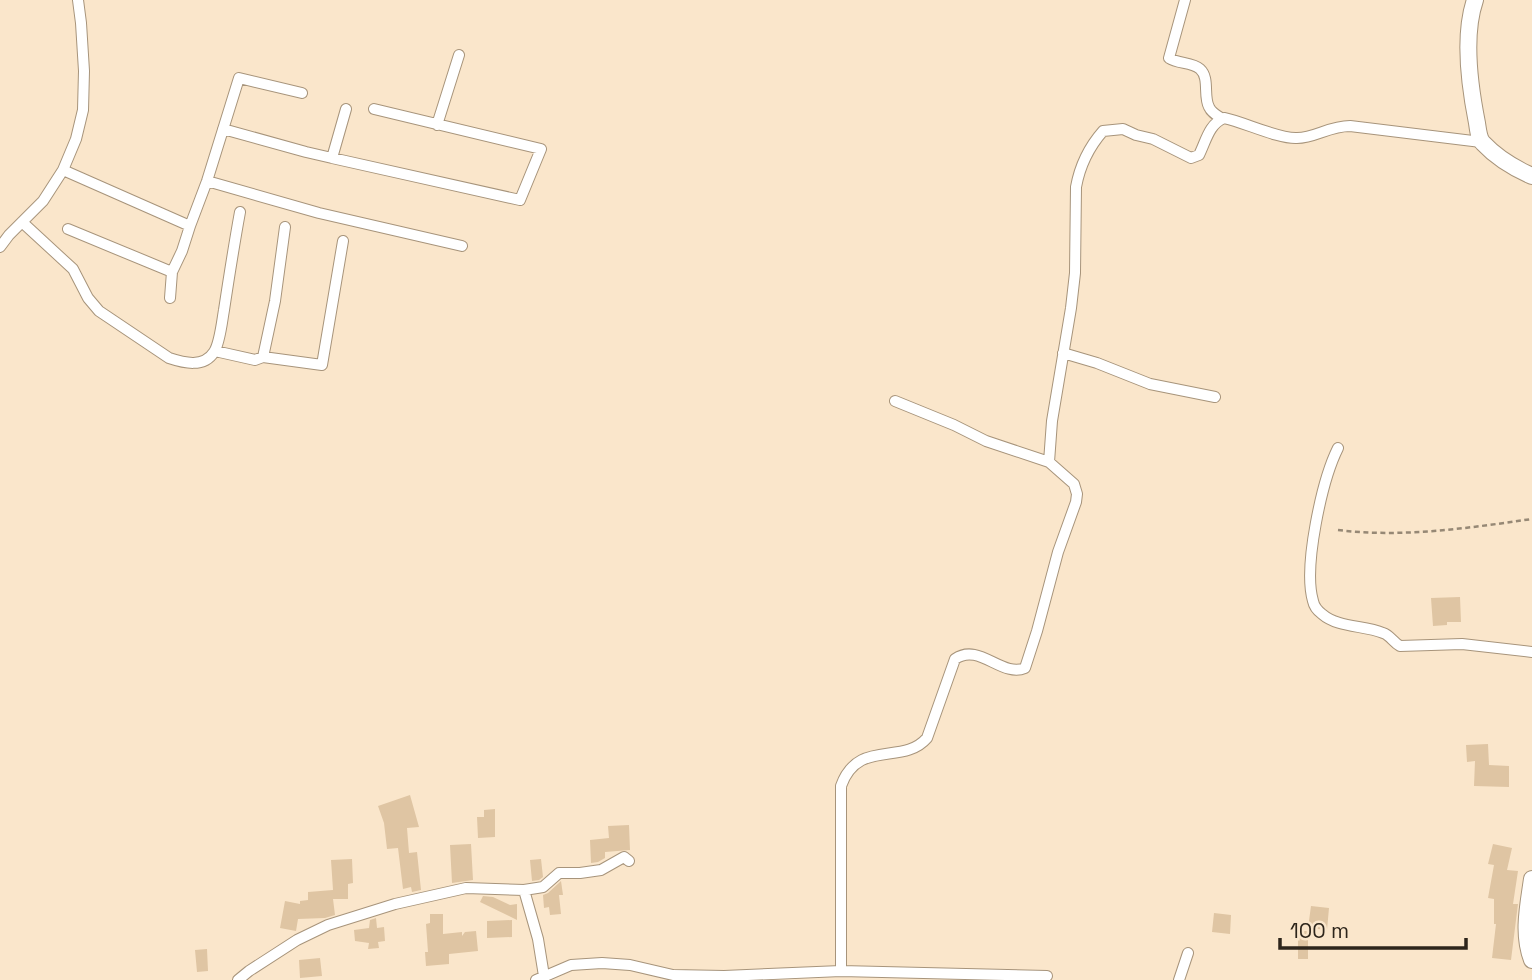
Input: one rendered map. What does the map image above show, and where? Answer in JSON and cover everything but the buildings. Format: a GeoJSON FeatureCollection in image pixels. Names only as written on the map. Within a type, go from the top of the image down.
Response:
{"type":"FeatureCollection","features":[{"type":"Feature","properties":{"kind":"street"},"geometry":{"type":"LineString","coordinates":[[0,247],[43,201],[63,170],[76,139],[83,110],[84,71],[78,0]]}},
{"type":"Feature","properties":{"kind":"street"},"geometry":{"type":"LineString","coordinates":[[1185,0],[1170,58],[1177,63],[1200,69],[1204,76],[1208,105],[1212,112],[1221,118],[1286,137],[1297,138],[1334,127],[1350,126],[1481,142],[1514,168],[1532,176]]}},
{"type":"Feature","properties":{"kind":"street"},"geometry":{"type":"LineString","coordinates":[[1475,0],[1469,28],[1469,58],[1471,93],[1481,142]]}},
{"type":"Feature","properties":{"kind":"street"},"geometry":{"type":"LineString","coordinates":[[437,125],[459,55]]}},
{"type":"Feature","properties":{"kind":"street"},"geometry":{"type":"LineString","coordinates":[[170,298],[172,272],[207,181],[239,78],[302,93]]}},
{"type":"Feature","properties":{"kind":"street"},"geometry":{"type":"LineString","coordinates":[[332,158],[346,109]]}},
{"type":"Feature","properties":{"kind":"street"},"geometry":{"type":"LineString","coordinates":[[223,129],[306,152],[520,200],[541,149],[374,109]]}},
{"type":"Feature","properties":{"kind":"street"},"geometry":{"type":"LineString","coordinates":[[1049,462],[1052,421],[1075,273],[1076,187],[1078,175],[1092,144],[1104,131],[1123,129],[1153,139],[1186,157],[1193,158],[1199,155],[1212,127],[1221,118]]}},
{"type":"Feature","properties":{"kind":"street"},"geometry":{"type":"LineString","coordinates":[[63,170],[190,226]]}},
{"type":"Feature","properties":{"kind":"street"},"geometry":{"type":"LineString","coordinates":[[207,181],[319,213],[462,246]]}},
{"type":"Feature","properties":{"kind":"street"},"geometry":{"type":"LineString","coordinates":[[22,222],[70,266],[92,304],[111,320],[169,358],[203,362],[215,351],[221,328],[240,212]]}},
{"type":"Feature","properties":{"kind":"street"},"geometry":{"type":"LineString","coordinates":[[263,357],[275,301],[285,227]]}},
{"type":"Feature","properties":{"kind":"street"},"geometry":{"type":"LineString","coordinates":[[68,229],[172,272]]}},
{"type":"Feature","properties":{"kind":"street"},"geometry":{"type":"LineString","coordinates":[[215,351],[255,360],[263,357],[322,365],[343,241]]}},
{"type":"Feature","properties":{"kind":"street"},"geometry":{"type":"LineString","coordinates":[[1063,353],[1150,384],[1215,397]]}},
{"type":"Feature","properties":{"kind":"street"},"geometry":{"type":"LineString","coordinates":[[841,971],[841,786],[844,779],[852,768],[867,758],[917,747],[923,743],[955,659],[962,654],[975,655],[1013,671],[1025,668],[1077,494],[1074,484],[1049,462],[986,441],[895,401]]}},
{"type":"Feature","properties":{"kind":"street"},"geometry":{"type":"LineString","coordinates":[[1338,449],[1315,525],[1311,559],[1313,603],[1320,613],[1337,621],[1385,633],[1400,646],[1462,644],[1532,652]]}},
{"type":"Feature","properties":{"kind":"street"},"geometry":{"type":"LineString","coordinates":[[238,980],[297,940],[328,925],[395,904],[466,888],[524,890],[543,887],[559,873],[601,870],[624,857],[629,861]]}},
{"type":"Feature","properties":{"kind":"street"},"geometry":{"type":"LineString","coordinates":[[1532,879],[1526,930],[1528,951],[1532,960]]}},
{"type":"Feature","properties":{"kind":"street"},"geometry":{"type":"LineString","coordinates":[[524,890],[538,939],[540,978],[571,965],[602,963],[630,965],[673,975],[724,976],[841,971],[887,976],[1047,976]]}},
{"type":"Feature","properties":{"kind":"street"},"geometry":{"type":"LineString","coordinates":[[1180,980],[1188,953]]}},
{"type":"Feature","properties":{"kind":"path"},"geometry":{"type":"LineString","coordinates":[[1338,530],[1357,533],[1410,532],[1532,519]]}}]}
